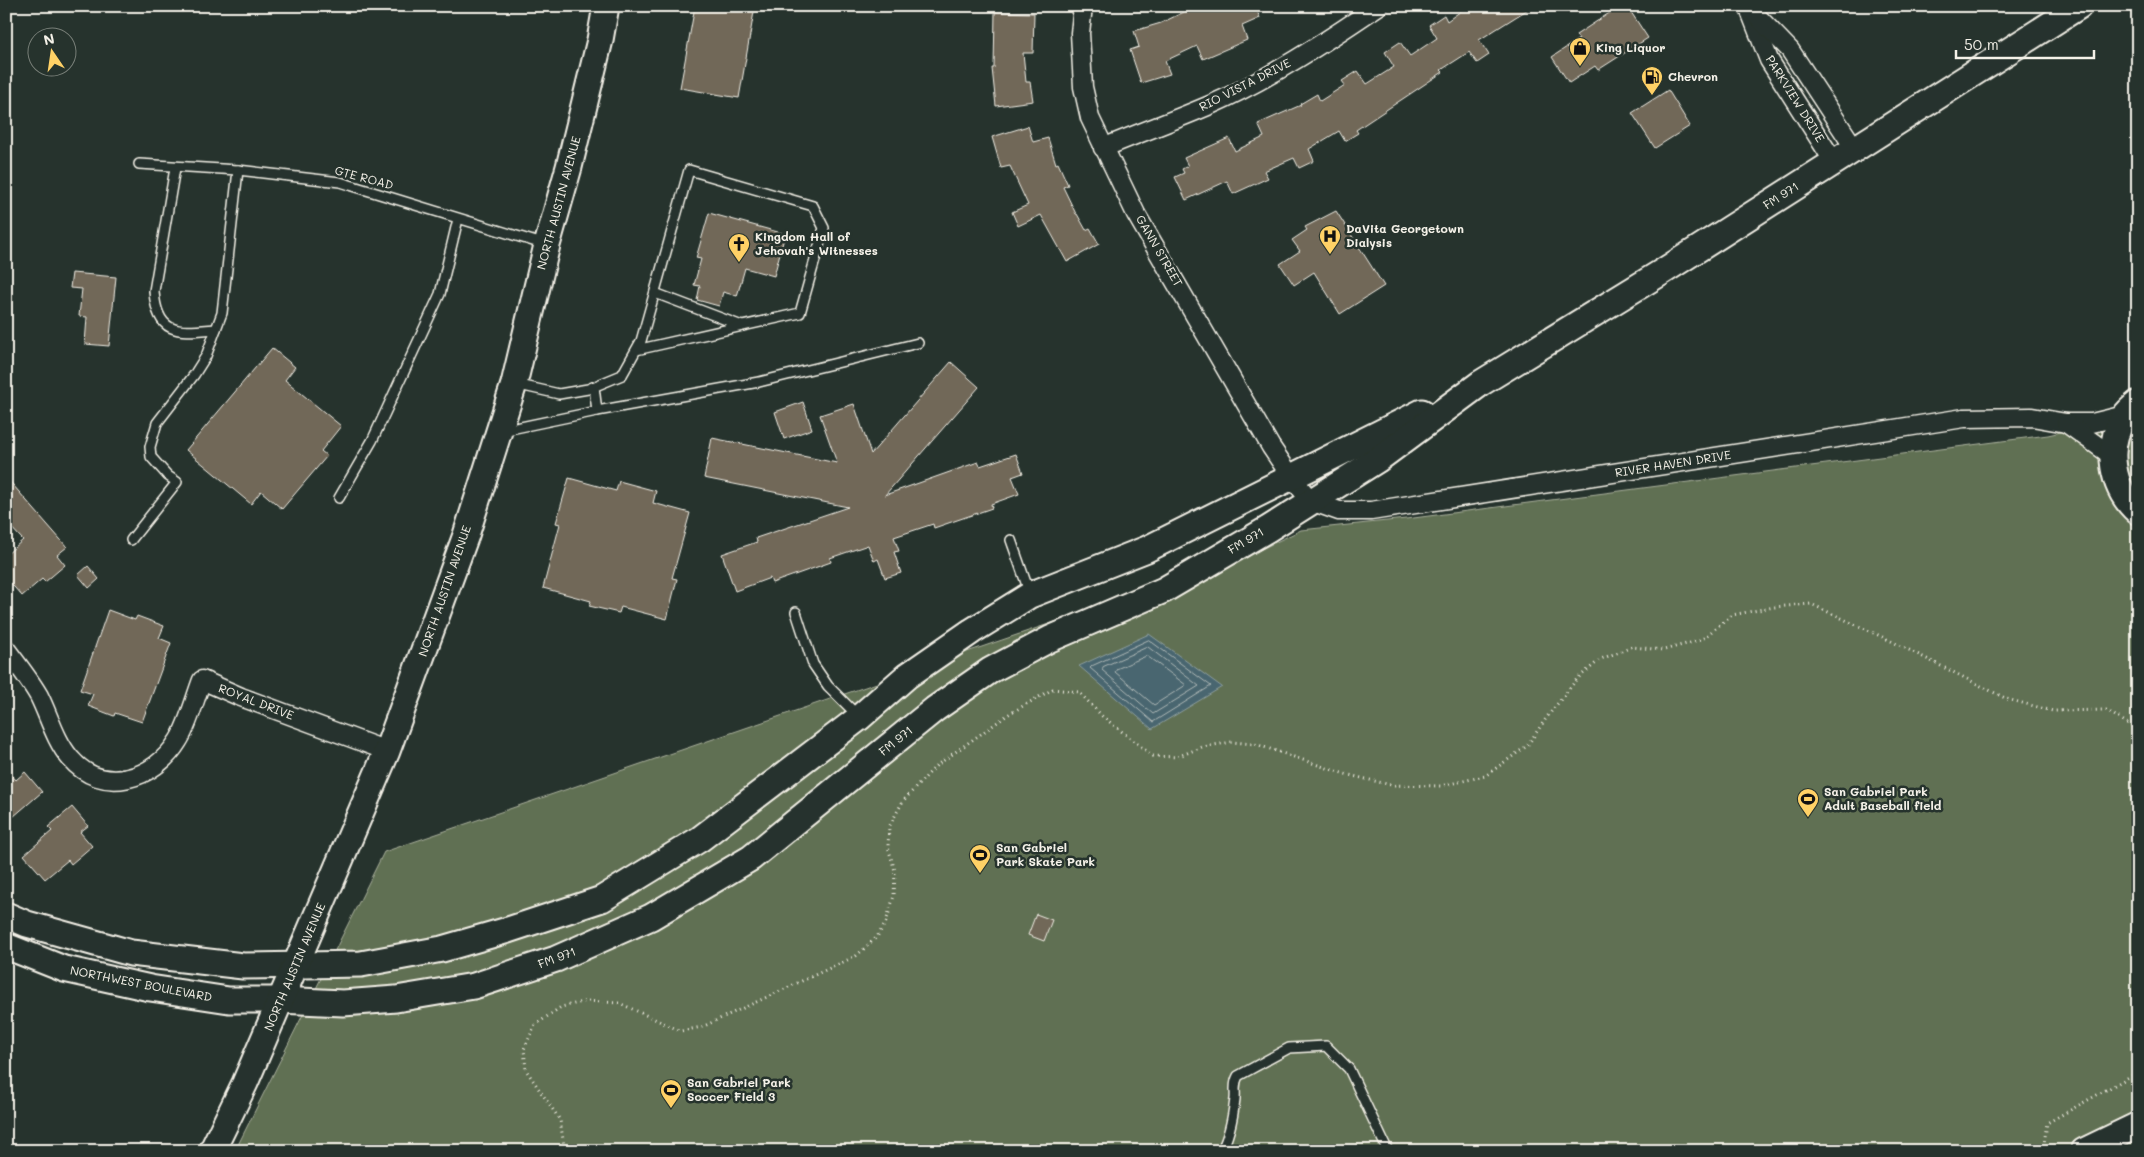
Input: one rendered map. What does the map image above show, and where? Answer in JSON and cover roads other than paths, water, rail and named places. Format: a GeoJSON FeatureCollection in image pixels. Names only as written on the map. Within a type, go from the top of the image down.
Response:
{"type":"FeatureCollection","features":[{"type":"Feature","properties":{"kind":"main road","name":"NORTH AUSTIN AVENUE"},"geometry":{"type":"LineString","coordinates":[[212,1151],[246,1083],[279,1000],[387,751],[466,535],[514,384],[547,245],[570,167],[600,40],[606,6]]}},
{"type":"Feature","properties":{"kind":"main road","name":"FM 971"},"geometry":{"type":"LineString","coordinates":[[279,1000],[343,1003],[396,999],[474,986],[556,960],[651,917],[751,858],[935,709],[991,670],[1050,639],[1164,590],[1311,501],[1377,460],[1482,383],[1662,272],[2078,6]]}},
{"type":"Feature","properties":{"kind":"main road","name":"FM 971"},"geometry":{"type":"LineString","coordinates":[[295,965],[361,964],[442,949],[508,930],[602,899],[700,839],[859,718],[907,676],[972,631],[1030,595],[1147,549],[1482,383]]}},
{"type":"Feature","properties":{"kind":"main road"},"geometry":{"type":"LineString","coordinates":[[2131,409],[2116,435],[2112,456],[2116,482],[2130,504],[2138,512]]}},
{"type":"Feature","properties":{"kind":"main road"},"geometry":{"type":"LineString","coordinates":[[859,718],[884,750]]}},
{"type":"Feature","properties":{"kind":"main road"},"geometry":{"type":"LineString","coordinates":[[6,915],[27,924],[131,953],[243,966],[295,965]]}},
{"type":"Feature","properties":{"kind":"main road","name":"NORTHWEST BOULEVARD"},"geometry":{"type":"LineString","coordinates":[[6,946],[64,968],[150,988],[229,1000],[279,1000]]}},
{"type":"Feature","properties":{"kind":"main road"},"geometry":{"type":"LineString","coordinates":[[2084,1151],[2138,1125]]}},
{"type":"Feature","properties":{"kind":"street","name":"GANN STREET"},"geometry":{"type":"LineString","coordinates":[[1083,6],[1080,33],[1083,87],[1090,118],[1103,148],[1136,214],[1271,447],[1292,478]]}},
{"type":"Feature","properties":{"kind":"street","name":"RIO VISTA DRIVE"},"geometry":{"type":"LineString","coordinates":[[1103,148],[1211,104],[1263,78],[1330,39],[1378,6]]}},
{"type":"Feature","properties":{"kind":"street","name":"PARKVIEW DRIVE"},"geometry":{"type":"LineString","coordinates":[[1748,6],[1769,60],[1845,155]]}},
{"type":"Feature","properties":{"kind":"street","name":"PARKVIEW DRIVE"},"geometry":{"type":"LineString","coordinates":[[1748,6],[1790,50],[1845,155]]}},
{"type":"Feature","properties":{"kind":"street","name":"RIVER HAVEN DRIVE"},"geometry":{"type":"LineString","coordinates":[[1311,501],[1339,511],[1371,511],[1964,418],[2032,417],[2066,424],[2092,423],[2131,409]]}},
{"type":"Feature","properties":{"kind":"street","name":"RIVER HAVEN DRIVE"},"geometry":{"type":"LineString","coordinates":[[2066,424],[2112,456]]}},
{"type":"Feature","properties":{"kind":"street"},"geometry":{"type":"LineString","coordinates":[[1292,478],[1311,501]]}},
{"type":"Feature","properties":{"kind":"street","name":"ROYAL DRIVE"},"geometry":{"type":"LineString","coordinates":[[6,649],[38,695],[69,756],[84,772],[103,779],[127,780],[155,766],[178,741],[202,680],[242,697],[387,751]]}},
{"type":"Feature","properties":{"kind":"lane","name":"GTE ROAD"},"geometry":{"type":"LineString","coordinates":[[139,164],[175,168],[238,170],[340,182],[547,245]]}},
{"type":"Feature","properties":{"kind":"lane"},"geometry":{"type":"LineString","coordinates":[[175,168],[154,291],[155,304],[161,317],[174,330],[186,332],[216,329]]}},
{"type":"Feature","properties":{"kind":"lane"},"geometry":{"type":"LineString","coordinates":[[131,540],[177,482],[168,476],[150,457],[153,434],[158,423],[206,356],[222,313],[238,170]]}},
{"type":"Feature","properties":{"kind":"lane"},"geometry":{"type":"LineString","coordinates":[[514,384],[559,394],[594,387],[622,375],[641,341],[689,170],[813,206],[824,228],[800,313],[636,350]]}},
{"type":"Feature","properties":{"kind":"lane"},"geometry":{"type":"LineString","coordinates":[[339,498],[372,441],[440,294],[458,219]]}},
{"type":"Feature","properties":{"kind":"lane"},"geometry":{"type":"LineString","coordinates":[[655,293],[742,326]]}},
{"type":"Feature","properties":{"kind":"lane"},"geometry":{"type":"LineString","coordinates":[[498,432],[597,411],[759,382],[918,343]]}},
{"type":"Feature","properties":{"kind":"lane"},"geometry":{"type":"LineString","coordinates":[[594,387],[597,411]]}},
{"type":"Feature","properties":{"kind":"lane"},"geometry":{"type":"LineString","coordinates":[[1011,540],[1030,595]]}},
{"type":"Feature","properties":{"kind":"lane"},"geometry":{"type":"LineString","coordinates":[[796,612],[813,664],[828,686],[859,718]]}},
{"type":"Feature","properties":{"kind":"lane"},"geometry":{"type":"LineString","coordinates":[[1222,1151],[1229,1131],[1235,1096],[1233,1084],[1238,1076],[1289,1048],[1326,1046],[1349,1069],[1388,1151]]}},
{"type":"Feature","properties":{"kind":"water"},"geometry":{"type":"Polygon","coordinates":[[[1149,634],[1222,687],[1152,729],[1079,666],[1149,634]]]}},
{"type":"Feature","properties":{"kind":"place","name":"King Liquor"},"geometry":{"type":"Point","coordinates":[1580,67]}},
{"type":"Feature","properties":{"kind":"place","name":"Chevron"},"geometry":{"type":"Point","coordinates":[1652,96]}},
{"type":"Feature","properties":{"kind":"place","name":"DaVita Georgetown Dialysis"},"geometry":{"type":"Point","coordinates":[1330,255]}},
{"type":"Feature","properties":{"kind":"place","name":"Kingdom Hall of Jehovah's Witnesses"},"geometry":{"type":"Point","coordinates":[739,263]}},
{"type":"Feature","properties":{"kind":"place","name":"San Gabriel Park Adult Baseball field"},"geometry":{"type":"Point","coordinates":[1808,818]}},
{"type":"Feature","properties":{"kind":"place","name":"San Gabriel Park Skate Park"},"geometry":{"type":"Point","coordinates":[980,874]}},
{"type":"Feature","properties":{"kind":"place","name":"San Gabriel Park Soccer Field 3"},"geometry":{"type":"Point","coordinates":[671,1109]}}]}
